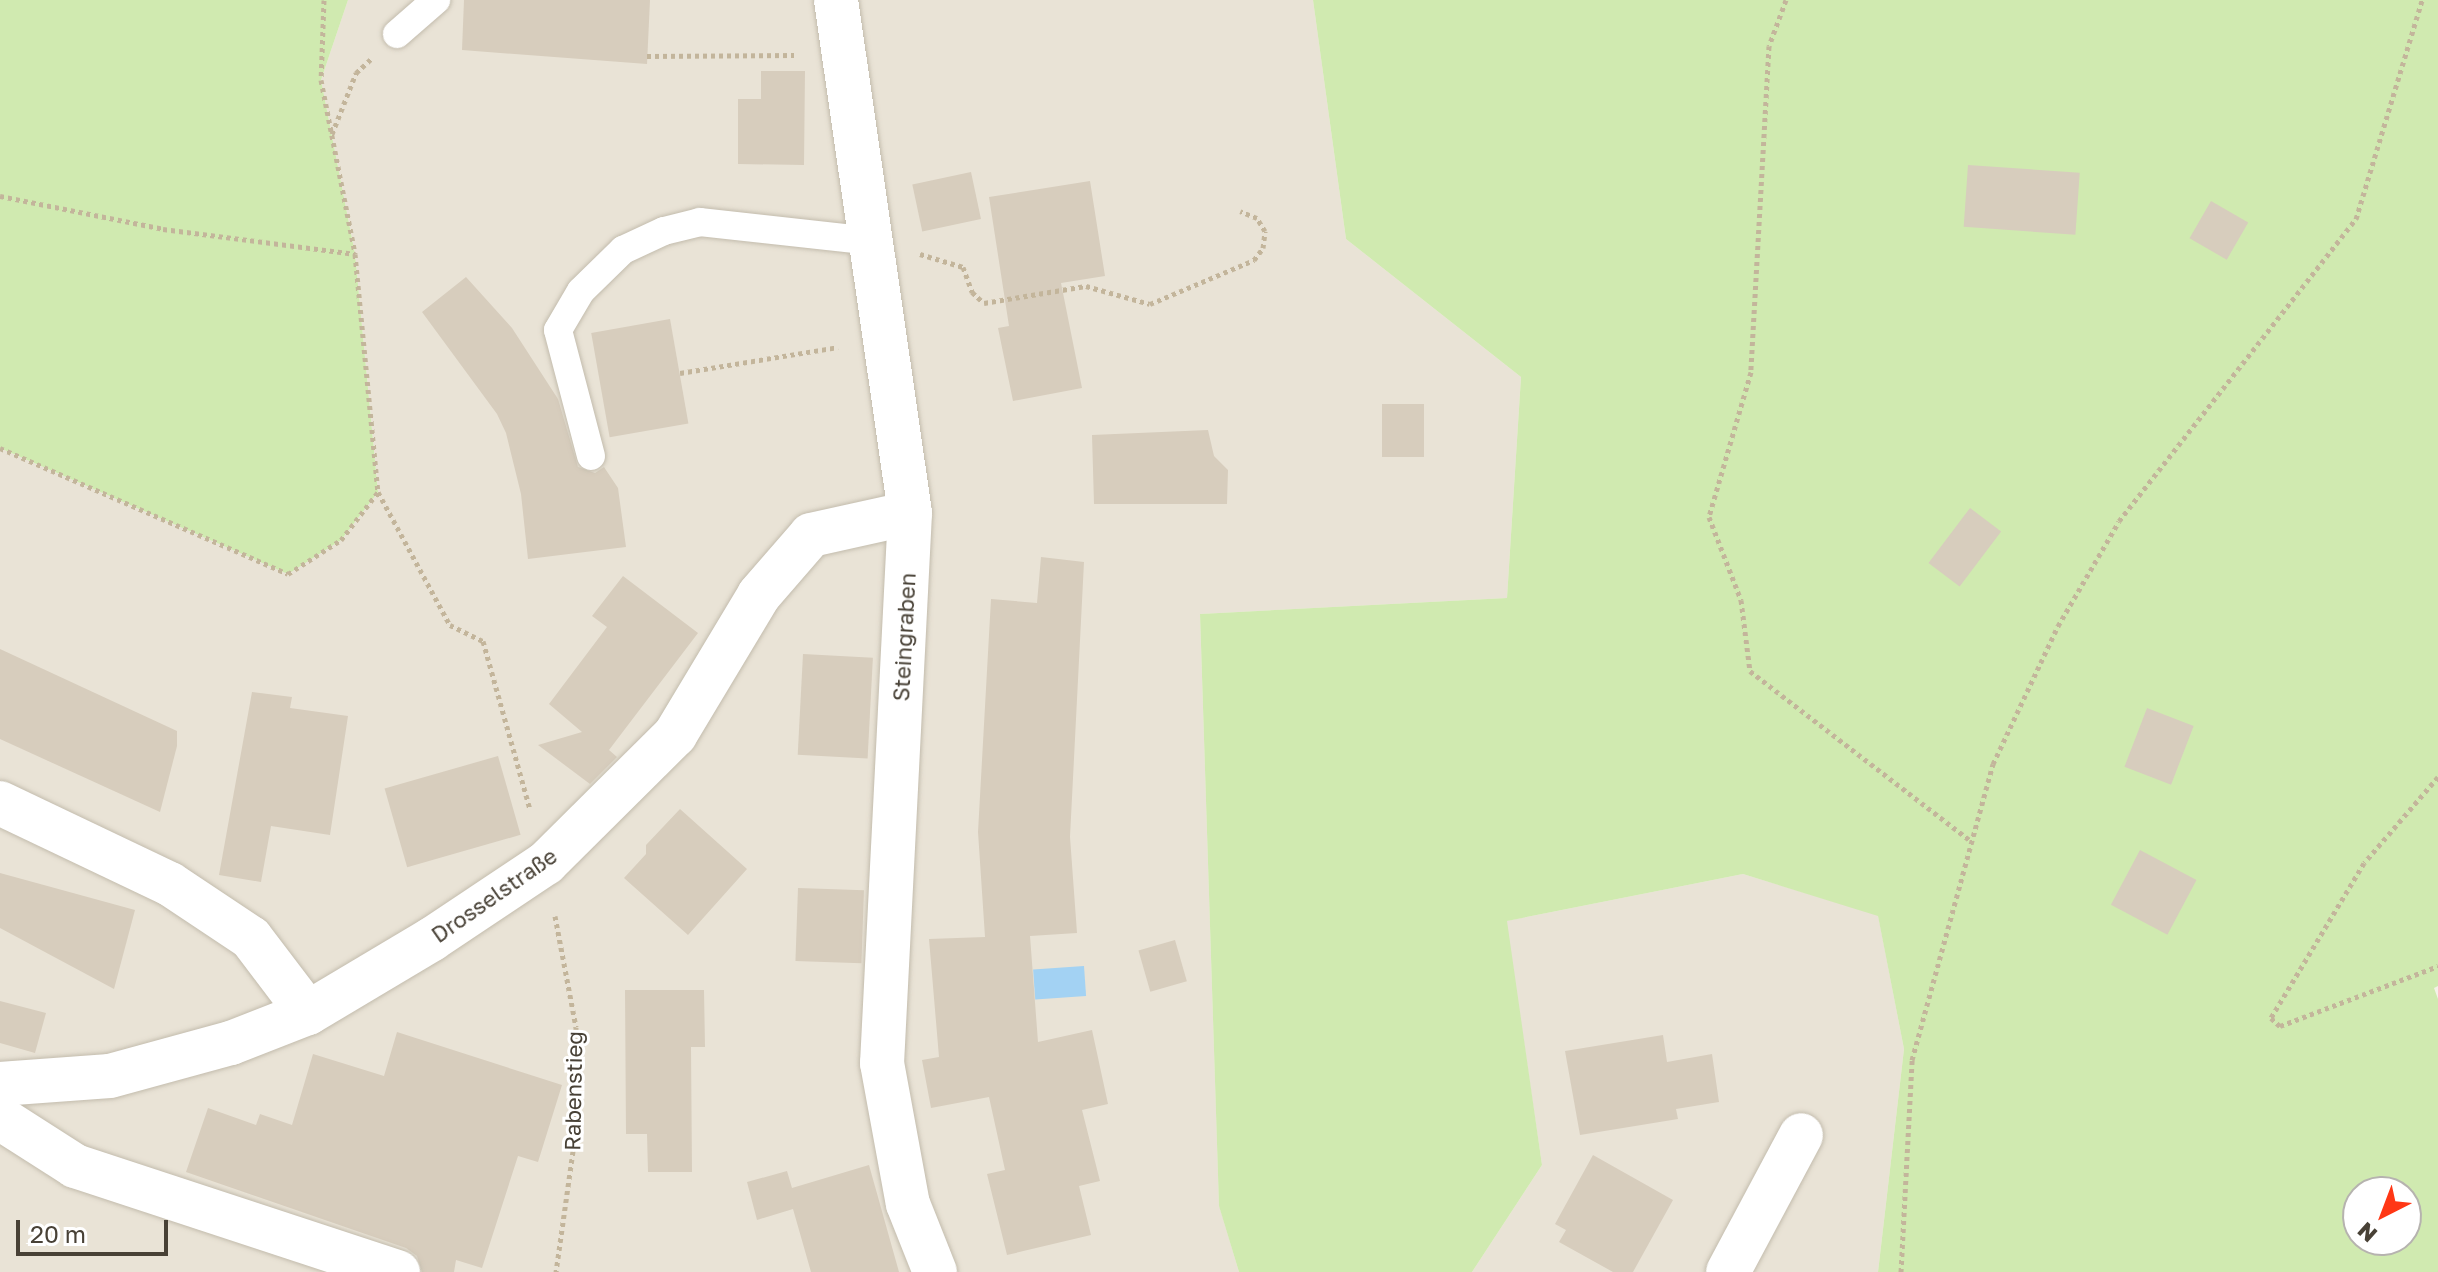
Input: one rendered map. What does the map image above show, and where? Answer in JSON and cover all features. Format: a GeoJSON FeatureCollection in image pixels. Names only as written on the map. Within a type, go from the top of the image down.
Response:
{"type":"FeatureCollection","features":[{"type":"Feature","properties":{"kind":"street","name":"Steingraben"},"geometry":{"type":"LineString","coordinates":[[836,0],[910,513],[882,1063],[908,1204],[935,1272]]}},
{"type":"Feature","properties":{"kind":"street","name":"Drosselstraße"},"geometry":{"type":"LineString","coordinates":[[0,1084],[110,1076],[231,1043],[308,1013],[432,939],[546,863],[675,735],[759,595],[811,535],[910,513]]}},
{"type":"Feature","properties":{"kind":"street"},"geometry":{"type":"LineString","coordinates":[[0,803],[170,884],[251,938],[308,1013]]}},
{"type":"Feature","properties":{"kind":"street"},"geometry":{"type":"LineString","coordinates":[[0,1118],[75,1166],[398,1272]]}},
{"type":"Feature","properties":{"kind":"street"},"geometry":{"type":"LineString","coordinates":[[1728,1272],[1801,1135]]}},
{"type":"Feature","properties":{"kind":"lane"},"geometry":{"type":"LineString","coordinates":[[397,34],[436,0]]}},
{"type":"Feature","properties":{"kind":"lane"},"geometry":{"type":"LineString","coordinates":[[591,456],[558,330],[581,291],[623,250],[664,231],[700,222],[873,241]]}},
{"type":"Feature","properties":{"kind":"path"},"geometry":{"type":"LineString","coordinates":[[0,448],[288,574],[341,540],[378,492],[355,254],[321,80],[324,0]]}},
{"type":"Feature","properties":{"kind":"path"},"geometry":{"type":"LineString","coordinates":[[1786,0],[1769,46],[1751,372],[1709,517],[1741,600],[1750,671],[1972,842]]}},
{"type":"Feature","properties":{"kind":"path"},"geometry":{"type":"LineString","coordinates":[[1901,1272],[1912,1060],[2000,750],[2058,626],[2119,521],[2356,219],[2422,0]]}},
{"type":"Feature","properties":{"kind":"path"},"geometry":{"type":"LineString","coordinates":[[331,136],[356,73],[397,34]]}},
{"type":"Feature","properties":{"kind":"path"},"geometry":{"type":"LineString","coordinates":[[647,56],[844,55]]}},
{"type":"Feature","properties":{"kind":"path"},"geometry":{"type":"LineString","coordinates":[[0,196],[163,229],[355,254]]}},
{"type":"Feature","properties":{"kind":"path"},"geometry":{"type":"LineString","coordinates":[[873,241],[963,267],[972,292],[984,303],[1086,286],[1150,304],[1254,260],[1263,248],[1265,231],[1257,218],[1240,211]]}},
{"type":"Feature","properties":{"kind":"path"},"geometry":{"type":"LineString","coordinates":[[680,373],[886,339]]}},
{"type":"Feature","properties":{"kind":"path","name":"Rabenstieg"},"geometry":{"type":"LineString","coordinates":[[378,492],[450,625],[483,641],[546,863],[576,1027],[573,1151],[556,1272]]}},
{"type":"Feature","properties":{"kind":"path"},"geometry":{"type":"LineString","coordinates":[[2438,777],[2364,863],[2271,1018],[2280,1026],[2438,966]]}},
{"type":"Feature","properties":{"kind":"shaded area"},"geometry":{"type":"Polygon","coordinates":[[[348,0],[1313,0],[1346,239],[1521,377],[1507,598],[1200,614],[1219,1205],[1239,1272],[0,1272],[0,448],[287,573],[341,540],[378,491],[355,254],[321,80],[348,0]]]}},
{"type":"Feature","properties":{"kind":"shaded area"},"geometry":{"type":"Polygon","coordinates":[[[1743,874],[1878,915],[1904,1049],[1878,1272],[1472,1272],[1542,1165],[1506,921],[1743,874]]]}},
{"type":"Feature","properties":{"kind":"green space"},"geometry":{"type":"Polygon","coordinates":[[[0,0],[348,0],[321,80],[355,254],[378,492],[341,540],[288,574],[0,448],[0,0]]]}},
{"type":"Feature","properties":{"kind":"green space"},"geometry":{"type":"Polygon","coordinates":[[[1313,0],[2438,0],[2438,986],[2434,988],[2438,999],[2438,1272],[1878,1272],[1904,1049],[1878,916],[1743,874],[1507,921],[1542,1165],[1472,1272],[1239,1272],[1219,1206],[1200,614],[1507,598],[1521,377],[1346,239],[1313,0]]]}},
{"type":"Feature","properties":{"kind":"water"},"geometry":{"type":"Polygon","coordinates":[[[1084,966],[1086,996],[1035,999],[1033,970],[1084,966]]]}},
{"type":"Feature","properties":{"kind":"building"},"geometry":{"type":"Polygon","coordinates":[[[464,0],[650,0],[647,64],[462,50],[464,0]]]}},
{"type":"Feature","properties":{"kind":"building"},"geometry":{"type":"Polygon","coordinates":[[[761,71],[805,71],[804,165],[738,164],[738,99],[761,99],[761,71]]]}},
{"type":"Feature","properties":{"kind":"building"},"geometry":{"type":"Polygon","coordinates":[[[1968,165],[2080,173],[2075,235],[1964,227],[1968,165]]]}},
{"type":"Feature","properties":{"kind":"building"},"geometry":{"type":"Polygon","coordinates":[[[971,172],[981,219],[922,231],[912,184],[971,172]]]}},
{"type":"Feature","properties":{"kind":"building"},"geometry":{"type":"Polygon","coordinates":[[[1090,181],[1105,276],[1061,283],[1082,388],[1013,401],[998,328],[1009,326],[989,197],[1090,181]]]}},
{"type":"Feature","properties":{"kind":"building"},"geometry":{"type":"Polygon","coordinates":[[[2211,201],[2248,222],[2227,260],[2190,238],[2211,201]]]}},
{"type":"Feature","properties":{"kind":"building"},"geometry":{"type":"Polygon","coordinates":[[[466,277],[512,328],[558,399],[578,467],[595,473],[604,467],[618,488],[626,547],[528,559],[521,494],[506,433],[497,414],[422,312],[466,277]]]}},
{"type":"Feature","properties":{"kind":"building"},"geometry":{"type":"Polygon","coordinates":[[[670,319],[688,423],[610,437],[591,333],[670,319]]]}},
{"type":"Feature","properties":{"kind":"building"},"geometry":{"type":"Polygon","coordinates":[[[1382,404],[1424,404],[1424,457],[1382,457],[1382,404]]]}},
{"type":"Feature","properties":{"kind":"building"},"geometry":{"type":"Polygon","coordinates":[[[1208,430],[1214,456],[1228,470],[1227,504],[1094,504],[1092,435],[1208,430]]]}},
{"type":"Feature","properties":{"kind":"building"},"geometry":{"type":"Polygon","coordinates":[[[1970,508],[2001,531],[1960,587],[1928,563],[1970,508]]]}},
{"type":"Feature","properties":{"kind":"building"},"geometry":{"type":"Polygon","coordinates":[[[1041,557],[1084,562],[1070,837],[1077,933],[1030,936],[1038,1042],[1092,1030],[1108,1104],[1082,1110],[1100,1181],[1079,1186],[1091,1235],[1007,1255],[987,1174],[1005,1170],[989,1097],[931,1108],[922,1060],[939,1057],[929,939],[985,937],[978,832],[991,599],[1037,603],[1041,557]]]}},
{"type":"Feature","properties":{"kind":"building"},"geometry":{"type":"Polygon","coordinates":[[[623,576],[698,633],[609,750],[617,757],[590,784],[538,745],[582,732],[549,704],[607,627],[592,616],[623,576]]]}},
{"type":"Feature","properties":{"kind":"building"},"geometry":{"type":"Polygon","coordinates":[[[0,649],[177,731],[177,746],[160,812],[0,739],[0,649]]]}},
{"type":"Feature","properties":{"kind":"building"},"geometry":{"type":"Polygon","coordinates":[[[803,654],[873,658],[868,759],[798,755],[803,654]]]}},
{"type":"Feature","properties":{"kind":"building"},"geometry":{"type":"Polygon","coordinates":[[[252,692],[292,697],[290,708],[348,716],[330,835],[271,826],[261,882],[219,875],[252,692]]]}},
{"type":"Feature","properties":{"kind":"building"},"geometry":{"type":"Polygon","coordinates":[[[2147,708],[2194,726],[2171,785],[2124,767],[2147,708]]]}},
{"type":"Feature","properties":{"kind":"building"},"geometry":{"type":"Polygon","coordinates":[[[498,756],[521,835],[407,867],[385,789],[498,756]]]}},
{"type":"Feature","properties":{"kind":"building"},"geometry":{"type":"Polygon","coordinates":[[[680,809],[747,869],[688,935],[624,878],[646,854],[646,845],[680,809]]]}},
{"type":"Feature","properties":{"kind":"building"},"geometry":{"type":"Polygon","coordinates":[[[2140,850],[2197,880],[2167,935],[2111,905],[2140,850]]]}},
{"type":"Feature","properties":{"kind":"building"},"geometry":{"type":"Polygon","coordinates":[[[0,873],[135,910],[114,989],[0,928],[0,873]]]}},
{"type":"Feature","properties":{"kind":"building"},"geometry":{"type":"Polygon","coordinates":[[[798,888],[864,890],[861,963],[795,961],[798,888]]]}},
{"type":"Feature","properties":{"kind":"building"},"geometry":{"type":"Polygon","coordinates":[[[1175,940],[1187,981],[1150,992],[1138,950],[1175,940]]]}},
{"type":"Feature","properties":{"kind":"building"},"geometry":{"type":"Polygon","coordinates":[[[625,990],[704,990],[705,1047],[691,1047],[692,1172],[648,1172],[647,1134],[626,1134],[625,990]]]}},
{"type":"Feature","properties":{"kind":"building"},"geometry":{"type":"Polygon","coordinates":[[[0,1001],[46,1013],[35,1053],[0,1043],[0,1001]]]}},
{"type":"Feature","properties":{"kind":"building"},"geometry":{"type":"Polygon","coordinates":[[[397,1032],[562,1085],[538,1162],[518,1156],[482,1268],[456,1260],[454,1272],[422,1272],[417,1256],[406,1248],[186,1172],[208,1108],[256,1125],[260,1114],[292,1125],[313,1054],[384,1076],[397,1032]]]}},
{"type":"Feature","properties":{"kind":"building"},"geometry":{"type":"Polygon","coordinates":[[[1663,1035],[1667,1062],[1712,1054],[1719,1102],[1676,1109],[1678,1119],[1580,1135],[1565,1051],[1663,1035]]]}},
{"type":"Feature","properties":{"kind":"building"},"geometry":{"type":"Polygon","coordinates":[[[1593,1155],[1673,1200],[1633,1272],[1613,1272],[1559,1242],[1566,1230],[1555,1224],[1593,1155]]]}},
{"type":"Feature","properties":{"kind":"building"},"geometry":{"type":"Polygon","coordinates":[[[869,1165],[899,1272],[811,1272],[793,1209],[757,1220],[747,1182],[787,1171],[792,1188],[869,1165]]]}}]}
